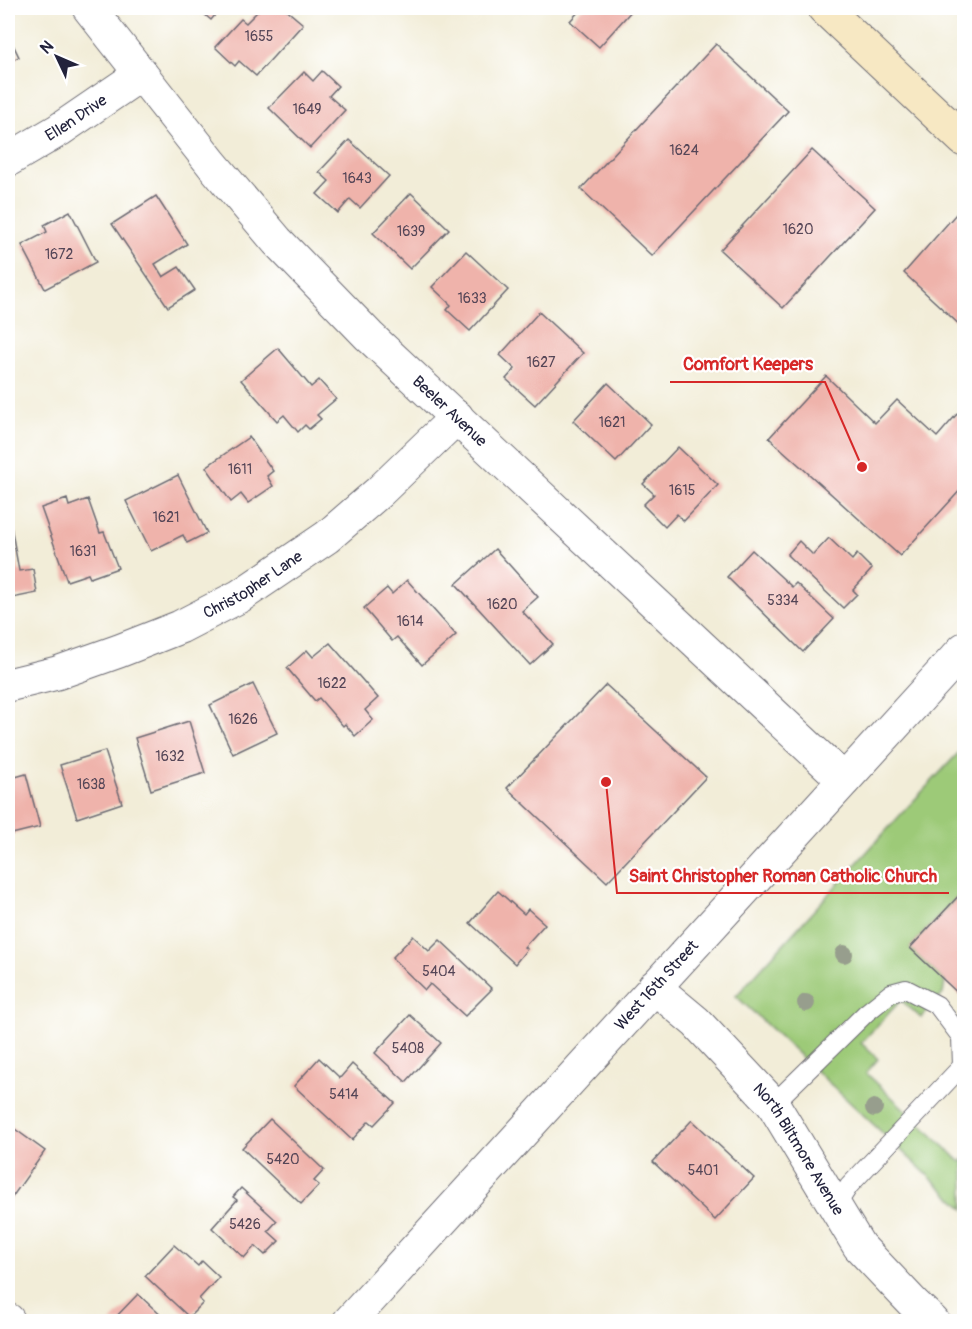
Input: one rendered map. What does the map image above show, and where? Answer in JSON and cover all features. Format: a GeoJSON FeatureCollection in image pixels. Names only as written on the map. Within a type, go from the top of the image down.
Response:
{"type":"FeatureCollection","features":[{"type":"Feature","properties":{"kind":"main road"},"geometry":{"type":"LineString","coordinates":[[824,8],[964,140]]}},
{"type":"Feature","properties":{"kind":"street","name":"Beeler Avenue"},"geometry":{"type":"LineString","coordinates":[[89,8],[212,164],[277,241],[369,336],[844,780]]}},
{"type":"Feature","properties":{"kind":"street","name":"Ellen Drive"},"geometry":{"type":"LineString","coordinates":[[8,160],[59,130],[141,74]]}},
{"type":"Feature","properties":{"kind":"street","name":"Christopher Lane"},"geometry":{"type":"LineString","coordinates":[[8,685],[47,676],[99,659],[180,627],[240,596],[327,537],[379,492],[457,417]]}},
{"type":"Feature","properties":{"kind":"street","name":"West 16th Street"},"geometry":{"type":"LineString","coordinates":[[349,1322],[964,649]]}},
{"type":"Feature","properties":{"kind":"street","name":"North Biltmore Avenue"},"geometry":{"type":"LineString","coordinates":[[654,987],[696,1022],[773,1104],[859,1246],[933,1322]]}},
{"type":"Feature","properties":{"kind":"lane"},"geometry":{"type":"LineString","coordinates":[[773,1104],[866,1013],[891,993],[906,989],[937,1005],[961,1037],[962,1066],[849,1186],[836,1206]]}},
{"type":"Feature","properties":{"kind":"green space"},"geometry":{"type":"Polygon","coordinates":[[[964,747],[964,890],[910,948],[945,981],[943,994],[921,1018],[901,1000],[861,1043],[878,1059],[866,1073],[961,1162],[964,1159],[964,1209],[736,996],[964,747]]]}},
{"type":"Feature","properties":{"kind":"building"},"geometry":{"type":"Polygon","coordinates":[[[197,8],[221,8],[211,20],[197,8]]]}},
{"type":"Feature","properties":{"kind":"building"},"geometry":{"type":"Polygon","coordinates":[[[261,8],[284,8],[303,24],[256,76],[239,61],[235,66],[215,47],[241,19],[246,23],[261,8]]]}},
{"type":"Feature","properties":{"kind":"building"},"geometry":{"type":"Polygon","coordinates":[[[582,8],[634,8],[599,47],[570,21],[582,8]]]}},
{"type":"Feature","properties":{"kind":"building"},"geometry":{"type":"Polygon","coordinates":[[[8,34],[19,57],[8,62],[8,34]]]}},
{"type":"Feature","properties":{"kind":"building"},"geometry":{"type":"Polygon","coordinates":[[[716,44],[788,111],[652,256],[581,189],[716,44]]]}},
{"type":"Feature","properties":{"kind":"building"},"geometry":{"type":"Polygon","coordinates":[[[322,71],[338,86],[329,96],[345,110],[310,148],[269,108],[304,72],[313,81],[322,71]]]}},
{"type":"Feature","properties":{"kind":"building"},"geometry":{"type":"Polygon","coordinates":[[[349,140],[389,176],[360,208],[350,199],[338,213],[317,194],[329,181],[319,172],[349,140]]]}},
{"type":"Feature","properties":{"kind":"building"},"geometry":{"type":"Polygon","coordinates":[[[812,150],[875,208],[783,308],[720,250],[812,150]]]}},
{"type":"Feature","properties":{"kind":"building"},"geometry":{"type":"Polygon","coordinates":[[[411,193],[449,229],[410,269],[373,233],[411,193]]]}},
{"type":"Feature","properties":{"kind":"building"},"geometry":{"type":"Polygon","coordinates":[[[156,196],[187,244],[155,264],[163,277],[179,267],[195,290],[168,307],[112,224],[156,196]]]}},
{"type":"Feature","properties":{"kind":"building"},"geometry":{"type":"Polygon","coordinates":[[[70,211],[96,262],[45,289],[22,245],[47,232],[44,225],[70,211]]]}},
{"type":"Feature","properties":{"kind":"building"},"geometry":{"type":"Polygon","coordinates":[[[956,214],[964,222],[964,329],[904,273],[956,214]]]}},
{"type":"Feature","properties":{"kind":"building"},"geometry":{"type":"Polygon","coordinates":[[[466,251],[508,290],[470,331],[447,310],[451,305],[432,287],[466,251]]]}},
{"type":"Feature","properties":{"kind":"building"},"geometry":{"type":"Polygon","coordinates":[[[8,288],[13,301],[8,303],[8,288]]]}},
{"type":"Feature","properties":{"kind":"building"},"geometry":{"type":"Polygon","coordinates":[[[539,312],[583,353],[535,405],[506,379],[515,369],[500,355],[539,312]]]}},
{"type":"Feature","properties":{"kind":"building"},"geometry":{"type":"Polygon","coordinates":[[[278,348],[311,387],[319,380],[336,399],[317,415],[321,419],[309,429],[305,425],[298,432],[284,415],[277,421],[241,380],[278,348]]]}},
{"type":"Feature","properties":{"kind":"building"},"geometry":{"type":"Polygon","coordinates":[[[826,376],[875,423],[897,400],[937,437],[957,414],[964,421],[964,486],[900,556],[769,438],[826,376]]]}},
{"type":"Feature","properties":{"kind":"building"},"geometry":{"type":"Polygon","coordinates":[[[608,383],[651,424],[616,462],[573,421],[608,383]]]}},
{"type":"Feature","properties":{"kind":"building"},"geometry":{"type":"Polygon","coordinates":[[[249,437],[273,471],[267,476],[273,486],[248,503],[241,494],[231,502],[206,467],[249,437]]]}},
{"type":"Feature","properties":{"kind":"building"},"geometry":{"type":"Polygon","coordinates":[[[678,447],[718,485],[684,521],[677,514],[665,527],[643,505],[654,494],[643,484],[678,447]]]}},
{"type":"Feature","properties":{"kind":"building"},"geometry":{"type":"Polygon","coordinates":[[[178,475],[207,533],[187,543],[183,535],[151,551],[126,501],[178,475]]]}},
{"type":"Feature","properties":{"kind":"building"},"geometry":{"type":"Polygon","coordinates":[[[67,499],[69,506],[88,499],[100,533],[104,532],[118,568],[90,578],[88,574],[67,581],[41,508],[67,499]]]}},
{"type":"Feature","properties":{"kind":"building"},"geometry":{"type":"Polygon","coordinates":[[[11,526],[19,571],[33,569],[37,593],[12,598],[13,605],[8,606],[8,527],[11,526]]]}},
{"type":"Feature","properties":{"kind":"building"},"geometry":{"type":"Polygon","coordinates":[[[829,538],[852,560],[857,554],[872,569],[853,590],[857,594],[843,608],[787,555],[799,541],[813,555],[829,538]]]}},
{"type":"Feature","properties":{"kind":"building"},"geometry":{"type":"Polygon","coordinates":[[[495,549],[538,597],[522,611],[553,644],[530,665],[456,584],[495,549]]]}},
{"type":"Feature","properties":{"kind":"building"},"geometry":{"type":"Polygon","coordinates":[[[752,550],[792,587],[796,583],[834,619],[803,652],[727,577],[752,550]]]}},
{"type":"Feature","properties":{"kind":"building"},"geometry":{"type":"Polygon","coordinates":[[[407,580],[456,635],[422,665],[397,637],[392,641],[364,608],[387,588],[392,594],[407,580]]]}},
{"type":"Feature","properties":{"kind":"building"},"geometry":{"type":"Polygon","coordinates":[[[330,643],[378,698],[365,710],[373,720],[355,736],[345,724],[343,726],[319,698],[315,701],[287,668],[307,650],[313,657],[330,643]]]}},
{"type":"Feature","properties":{"kind":"building"},"geometry":{"type":"Polygon","coordinates":[[[253,684],[277,733],[233,754],[210,705],[253,684]]]}},
{"type":"Feature","properties":{"kind":"building"},"geometry":{"type":"Polygon","coordinates":[[[606,685],[706,777],[607,882],[507,788],[606,685]]]}},
{"type":"Feature","properties":{"kind":"building"},"geometry":{"type":"Polygon","coordinates":[[[189,721],[205,773],[151,790],[135,738],[189,721]]]}},
{"type":"Feature","properties":{"kind":"building"},"geometry":{"type":"Polygon","coordinates":[[[105,751],[122,803],[77,818],[60,765],[105,751]]]}},
{"type":"Feature","properties":{"kind":"building"},"geometry":{"type":"Polygon","coordinates":[[[26,774],[40,827],[8,835],[8,779],[26,774]]]}},
{"type":"Feature","properties":{"kind":"building"},"geometry":{"type":"Polygon","coordinates":[[[964,890],[964,999],[910,948],[964,890]]]}},
{"type":"Feature","properties":{"kind":"building"},"geometry":{"type":"Polygon","coordinates":[[[498,891],[524,914],[528,909],[545,924],[524,947],[527,949],[515,964],[470,923],[498,891]]]}},
{"type":"Feature","properties":{"kind":"building"},"geometry":{"type":"Polygon","coordinates":[[[413,936],[429,951],[440,940],[492,989],[465,1016],[430,984],[425,990],[392,958],[413,936]]]}},
{"type":"Feature","properties":{"kind":"building"},"geometry":{"type":"Polygon","coordinates":[[[410,1015],[441,1043],[406,1082],[375,1053],[410,1015]]]}},
{"type":"Feature","properties":{"kind":"building"},"geometry":{"type":"Polygon","coordinates":[[[319,1058],[340,1078],[352,1064],[395,1103],[374,1125],[369,1121],[352,1140],[294,1086],[319,1058]]]}},
{"type":"Feature","properties":{"kind":"building"},"geometry":{"type":"Polygon","coordinates":[[[270,1119],[324,1170],[314,1181],[319,1185],[301,1204],[242,1148],[270,1119]]]}},
{"type":"Feature","properties":{"kind":"building"},"geometry":{"type":"Polygon","coordinates":[[[692,1120],[754,1178],[715,1220],[653,1162],[692,1120]]]}},
{"type":"Feature","properties":{"kind":"building"},"geometry":{"type":"Polygon","coordinates":[[[8,1124],[45,1151],[8,1203],[8,1124]]]}},
{"type":"Feature","properties":{"kind":"building"},"geometry":{"type":"Polygon","coordinates":[[[241,1188],[277,1221],[268,1231],[279,1241],[265,1255],[255,1246],[244,1258],[212,1228],[237,1200],[233,1197],[241,1188]]]}},
{"type":"Feature","properties":{"kind":"building"},"geometry":{"type":"Polygon","coordinates":[[[174,1245],[198,1266],[202,1261],[219,1277],[199,1299],[203,1303],[189,1317],[145,1276],[174,1245]]]}},
{"type":"Feature","properties":{"kind":"building"},"geometry":{"type":"Polygon","coordinates":[[[138,1294],[168,1322],[111,1322],[138,1294]]]}},
{"type":"Feature","properties":{"kind":"place","name":"Comfort Keepers"},"geometry":{"type":"Point","coordinates":[862,467]}},
{"type":"Feature","properties":{"kind":"place","name":"Saint Christopher Roman Catholic Church"},"geometry":{"type":"Point","coordinates":[606,782]}}]}
